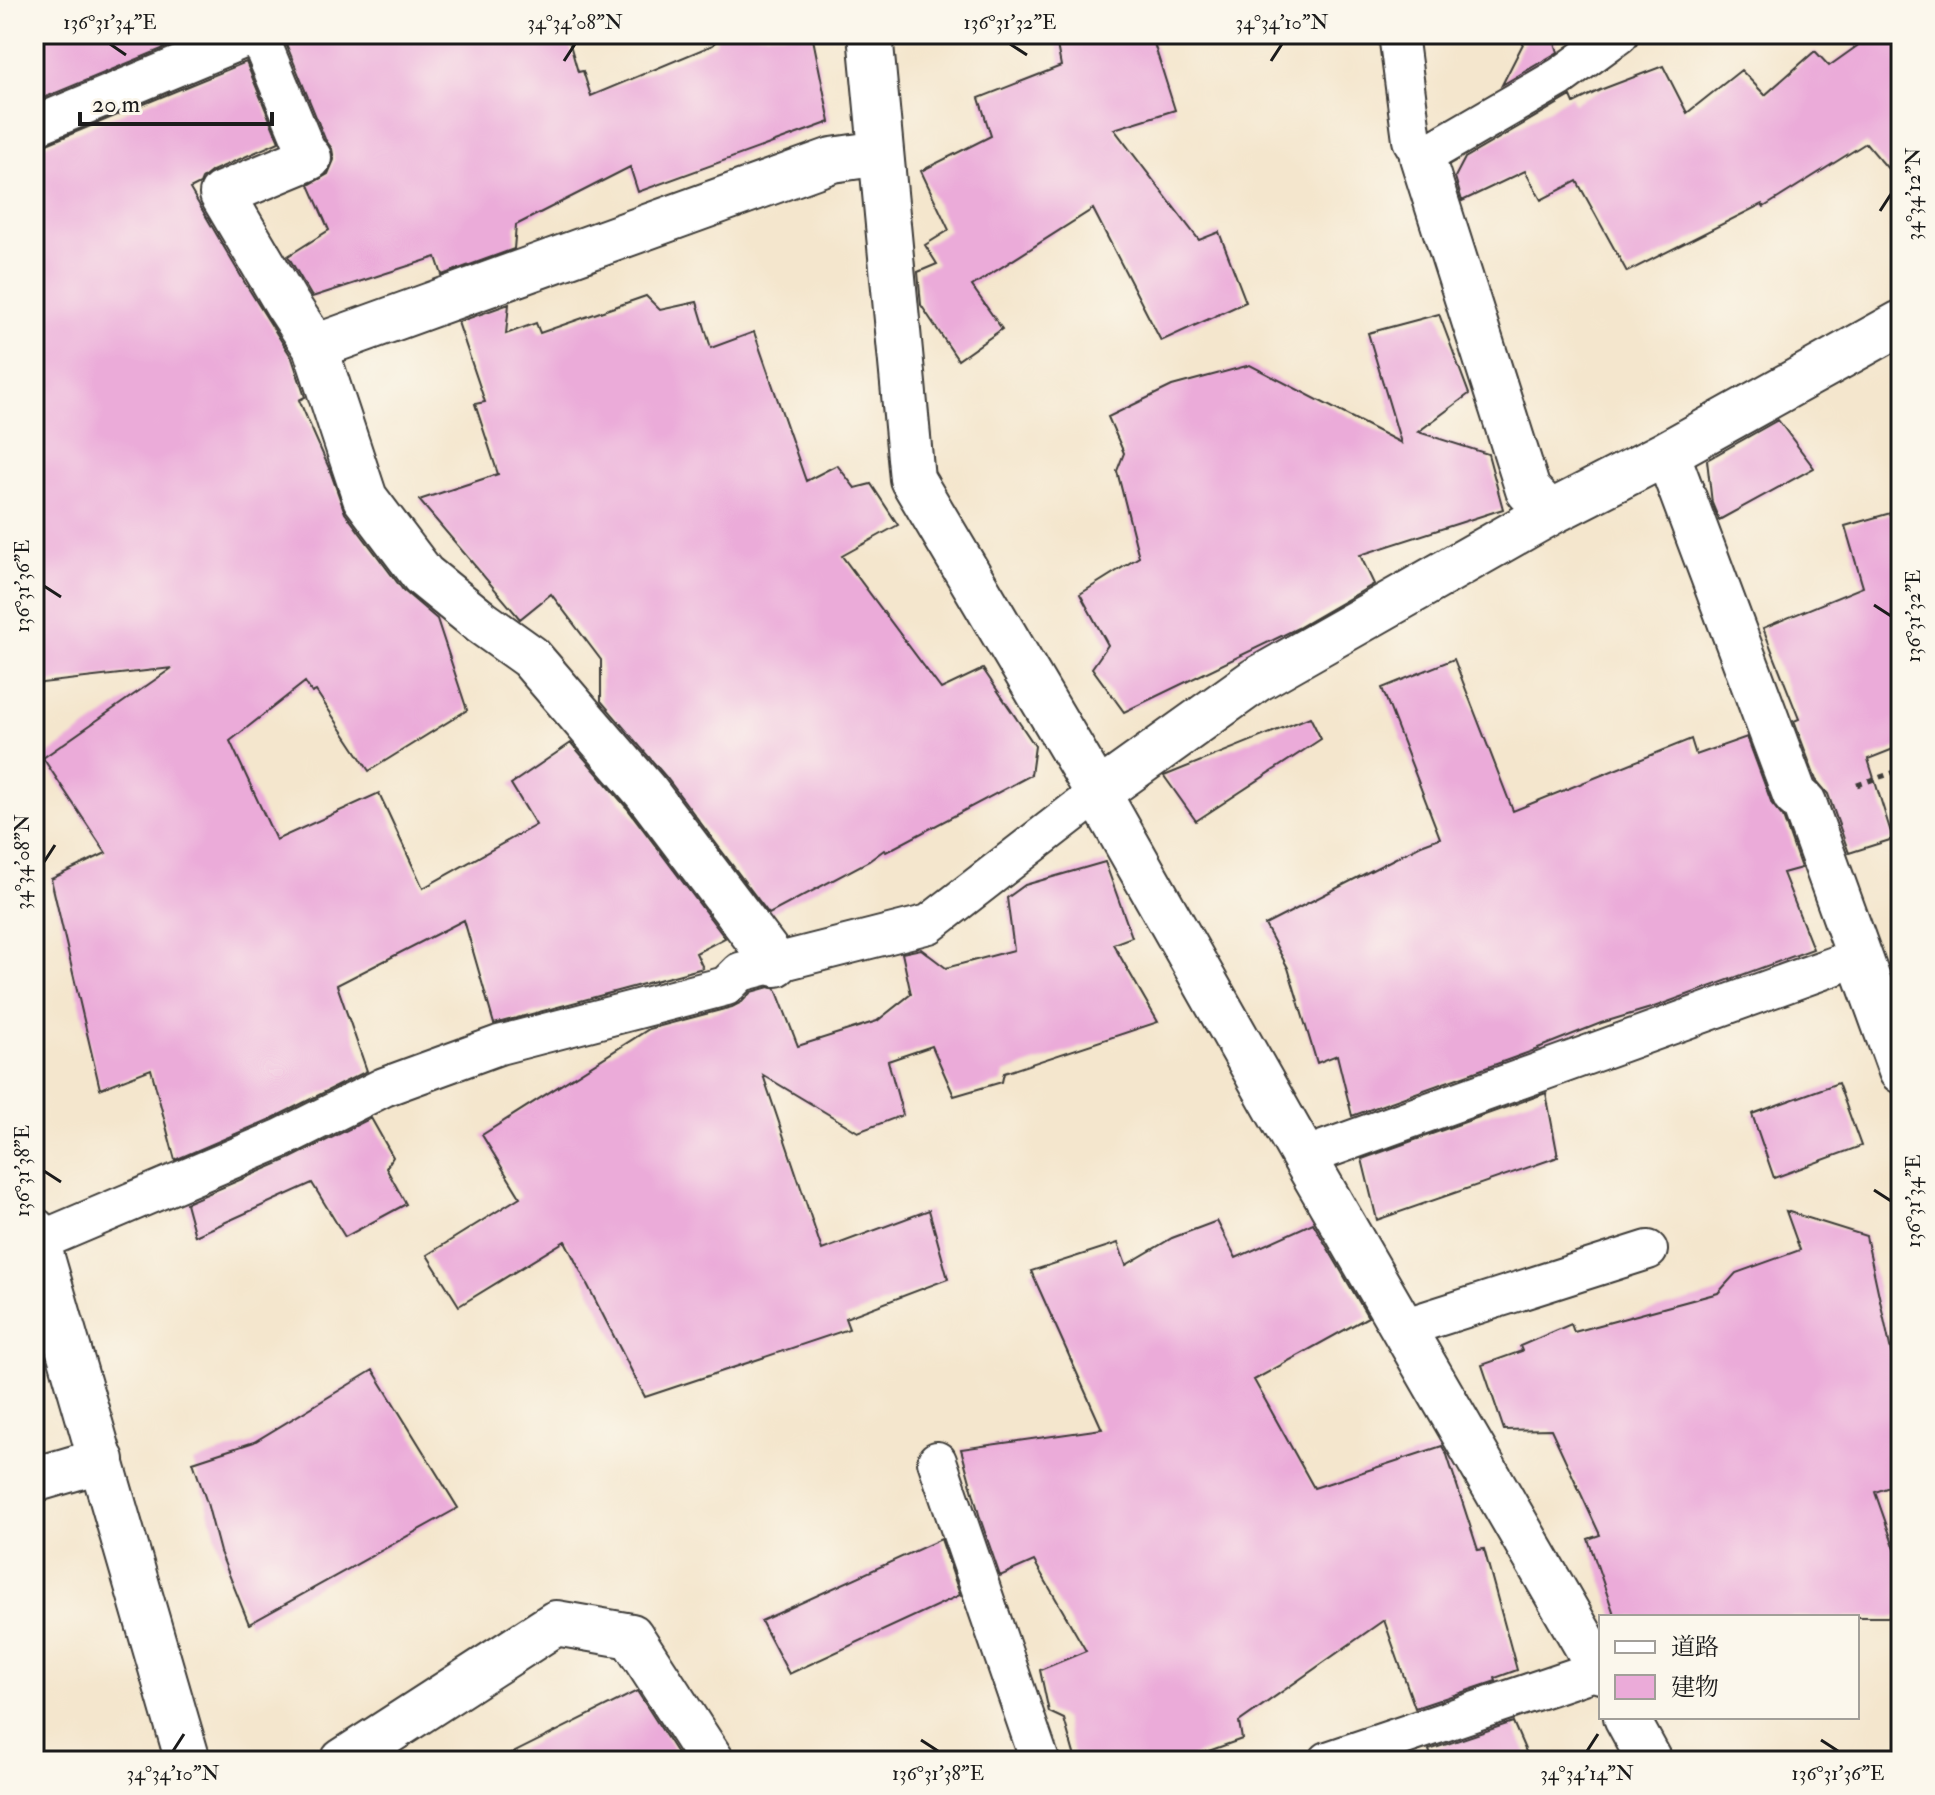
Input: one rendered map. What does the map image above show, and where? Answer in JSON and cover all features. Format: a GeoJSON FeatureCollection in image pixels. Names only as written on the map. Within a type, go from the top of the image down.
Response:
{"type":"FeatureCollection","features":[{"type":"Feature","properties":{"kind":"street"},"geometry":{"type":"LineString","coordinates":[[870,34],[912,479],[1098,793],[1599,1668]]}},
{"type":"Feature","properties":{"kind":"street"},"geometry":{"type":"LineString","coordinates":[[315,347],[832,160],[881,153]]}},
{"type":"Feature","properties":{"kind":"street"},"geometry":{"type":"LineString","coordinates":[[1422,157],[1528,490],[1550,513]]}},
{"type":"Feature","properties":{"kind":"street"},"geometry":{"type":"LineString","coordinates":[[309,158],[222,194],[315,347],[365,498],[423,575],[530,657],[646,792],[776,964]]}},
{"type":"Feature","properties":{"kind":"street"},"geometry":{"type":"LineString","coordinates":[[1098,793],[1256,680],[1550,513],[1667,453],[1901,323]]}},
{"type":"Feature","properties":{"kind":"street"},"geometry":{"type":"LineString","coordinates":[[1667,453],[1795,795],[1804,803],[1901,1071]]}},
{"type":"Feature","properties":{"kind":"street"},"geometry":{"type":"LineString","coordinates":[[35,1236],[188,1761]]}},
{"type":"Feature","properties":{"kind":"street"},"geometry":{"type":"LineString","coordinates":[[34,1480],[102,1460]]}},
{"type":"Feature","properties":{"kind":"street"},"geometry":{"type":"LineString","coordinates":[[343,1761],[556,1623],[631,1636],[712,1761]]}},
{"type":"Feature","properties":{"kind":"street"},"geometry":{"type":"LineString","coordinates":[[1627,1719],[1650,1761]]}},
{"type":"Feature","properties":{"kind":"lane"},"geometry":{"type":"LineString","coordinates":[[34,126],[257,34],[309,158]]}},
{"type":"Feature","properties":{"kind":"lane"},"geometry":{"type":"LineString","coordinates":[[1398,34],[1412,140],[1422,157],[1560,77],[1619,34]]}},
{"type":"Feature","properties":{"kind":"lane"},"geometry":{"type":"LineString","coordinates":[[35,1236],[282,1138],[384,1087],[499,1045],[726,986],[740,972],[929,924],[1098,793]]}},
{"type":"Feature","properties":{"kind":"lane"},"geometry":{"type":"LineString","coordinates":[[1304,1157],[1859,957]]}},
{"type":"Feature","properties":{"kind":"lane"},"geometry":{"type":"LineString","coordinates":[[1403,1328],[1648,1250]]}},
{"type":"Feature","properties":{"kind":"lane"},"geometry":{"type":"LineString","coordinates":[[937,1461],[1040,1761]]}},
{"type":"Feature","properties":{"kind":"lane"},"geometry":{"type":"LineString","coordinates":[[1328,1761],[1599,1670]]}},
{"type":"Feature","properties":{"kind":"building"},"geometry":{"type":"Polygon","coordinates":[[[34,34],[198,34],[34,102],[34,34]]]}},
{"type":"Feature","properties":{"kind":"building"},"geometry":{"type":"Polygon","coordinates":[[[282,34],[567,34],[578,72],[583,71],[591,96],[713,45],[720,34],[812,34],[830,122],[638,192],[630,167],[516,225],[514,249],[442,275],[436,257],[312,297],[288,256],[329,230],[309,185],[328,174],[334,160],[282,34]]]}},
{"type":"Feature","properties":{"kind":"building"},"geometry":{"type":"Polygon","coordinates":[[[1055,34],[1151,34],[1175,110],[1114,129],[1199,240],[1219,232],[1246,302],[1161,341],[1093,209],[972,286],[1002,329],[958,360],[921,305],[918,272],[937,264],[925,245],[949,230],[921,171],[991,136],[979,98],[1061,66],[1055,34]]]}},
{"type":"Feature","properties":{"kind":"building"},"geometry":{"type":"Polygon","coordinates":[[[1528,34],[1552,34],[1558,52],[1502,85],[1528,34]]]}},
{"type":"Feature","properties":{"kind":"building"},"geometry":{"type":"Polygon","coordinates":[[[1874,34],[1901,34],[1901,184],[1866,143],[1764,207],[1762,204],[1627,272],[1577,181],[1541,200],[1525,171],[1462,201],[1455,177],[1465,158],[1571,96],[1574,103],[1663,66],[1687,113],[1741,70],[1765,95],[1815,51],[1829,66],[1874,34]]]}},
{"type":"Feature","properties":{"kind":"building"},"geometry":{"type":"Polygon","coordinates":[[[246,62],[279,142],[212,171],[200,184],[190,189],[292,358],[305,397],[299,400],[345,513],[403,590],[437,619],[467,710],[369,771],[316,691],[312,693],[305,682],[230,741],[276,840],[379,793],[423,888],[536,825],[511,784],[571,743],[627,808],[725,938],[696,953],[703,968],[494,1024],[464,920],[337,985],[367,1071],[273,1118],[175,1160],[151,1069],[100,1089],[51,879],[106,853],[43,758],[172,668],[34,684],[34,148],[246,62]]]}},
{"type":"Feature","properties":{"kind":"building"},"geometry":{"type":"Polygon","coordinates":[[[646,296],[660,310],[697,302],[711,348],[754,332],[806,481],[837,465],[855,488],[871,484],[898,525],[842,556],[941,689],[983,669],[1035,746],[1031,775],[886,852],[884,850],[769,914],[666,777],[601,701],[601,660],[551,594],[520,619],[419,500],[498,474],[475,404],[485,402],[458,322],[509,304],[506,334],[536,323],[540,333],[646,296]]]}},
{"type":"Feature","properties":{"kind":"building"},"geometry":{"type":"Polygon","coordinates":[[[1439,314],[1469,394],[1418,432],[1488,454],[1503,509],[1360,555],[1374,584],[1298,628],[1124,712],[1092,668],[1108,645],[1080,594],[1139,557],[1117,471],[1124,453],[1108,417],[1172,386],[1250,365],[1401,443],[1368,333],[1439,314]]]}},
{"type":"Feature","properties":{"kind":"building"},"geometry":{"type":"Polygon","coordinates":[[[1778,420],[1814,468],[1719,520],[1712,503],[1707,460],[1778,420]]]}},
{"type":"Feature","properties":{"kind":"building"},"geometry":{"type":"Polygon","coordinates":[[[1901,510],[1901,746],[1868,759],[1893,839],[1849,853],[1828,794],[1816,780],[1794,721],[1799,719],[1763,628],[1863,587],[1845,526],[1901,510]]]}},
{"type":"Feature","properties":{"kind":"building"},"geometry":{"type":"Polygon","coordinates":[[[1454,659],[1513,811],[1691,739],[1696,755],[1747,737],[1772,804],[1783,817],[1801,868],[1783,873],[1813,949],[1601,1023],[1352,1116],[1337,1055],[1317,1063],[1288,968],[1265,925],[1440,838],[1382,688],[1454,659]]]}},
{"type":"Feature","properties":{"kind":"building"},"geometry":{"type":"Polygon","coordinates":[[[1310,717],[1321,739],[1196,821],[1164,776],[1310,717]]]}},
{"type":"Feature","properties":{"kind":"building"},"geometry":{"type":"Polygon","coordinates":[[[1105,862],[1132,937],[1113,944],[1158,1022],[1004,1073],[1002,1082],[954,1096],[932,1046],[888,1061],[903,1115],[858,1132],[763,1075],[822,1250],[929,1210],[948,1279],[845,1318],[849,1329],[645,1397],[565,1241],[459,1306],[427,1255],[520,1197],[482,1135],[649,1029],[732,1007],[751,992],[769,987],[776,989],[798,1046],[877,1021],[911,994],[902,953],[921,949],[946,968],[1014,950],[1007,898],[1025,885],[1105,862]]]}},
{"type":"Feature","properties":{"kind":"building"},"geometry":{"type":"Polygon","coordinates":[[[1838,1083],[1861,1146],[1774,1178],[1752,1114],[1838,1083]]]}},
{"type":"Feature","properties":{"kind":"building"},"geometry":{"type":"Polygon","coordinates":[[[1546,1093],[1558,1157],[1377,1220],[1362,1159],[1546,1093]]]}},
{"type":"Feature","properties":{"kind":"building"},"geometry":{"type":"Polygon","coordinates":[[[371,1118],[393,1157],[386,1168],[406,1204],[345,1237],[312,1183],[195,1236],[186,1203],[291,1158],[371,1118]]]}},
{"type":"Feature","properties":{"kind":"building"},"geometry":{"type":"Polygon","coordinates":[[[1786,1211],[1866,1236],[1901,1397],[1901,1483],[1875,1492],[1901,1566],[1901,1617],[1614,1615],[1588,1539],[1600,1535],[1551,1429],[1504,1430],[1482,1365],[1522,1351],[1520,1346],[1571,1324],[1574,1332],[1718,1293],[1736,1273],[1800,1250],[1786,1211]]]}},
{"type":"Feature","properties":{"kind":"building"},"geometry":{"type":"Polygon","coordinates":[[[1217,1221],[1236,1258],[1313,1223],[1368,1317],[1254,1380],[1314,1488],[1442,1446],[1478,1550],[1484,1549],[1517,1670],[1495,1678],[1496,1681],[1415,1708],[1384,1620],[1239,1722],[1242,1739],[1181,1761],[1076,1761],[1064,1719],[1049,1712],[1040,1670],[1086,1651],[1034,1561],[1000,1576],[961,1449],[1102,1429],[1031,1271],[1118,1243],[1126,1265],[1172,1238],[1217,1221]]]}},
{"type":"Feature","properties":{"kind":"building"},"geometry":{"type":"Polygon","coordinates":[[[373,1370],[458,1508],[249,1624],[220,1552],[193,1462],[254,1442],[373,1370]]]}},
{"type":"Feature","properties":{"kind":"building"},"geometry":{"type":"Polygon","coordinates":[[[941,1539],[960,1595],[789,1674],[761,1621],[941,1539]]]}},
{"type":"Feature","properties":{"kind":"building"},"geometry":{"type":"Polygon","coordinates":[[[637,1691],[682,1761],[497,1761],[637,1691]]]}},
{"type":"Feature","properties":{"kind":"building"},"geometry":{"type":"Polygon","coordinates":[[[1513,1722],[1530,1761],[1433,1761],[1429,1750],[1513,1722]]]}}]}
